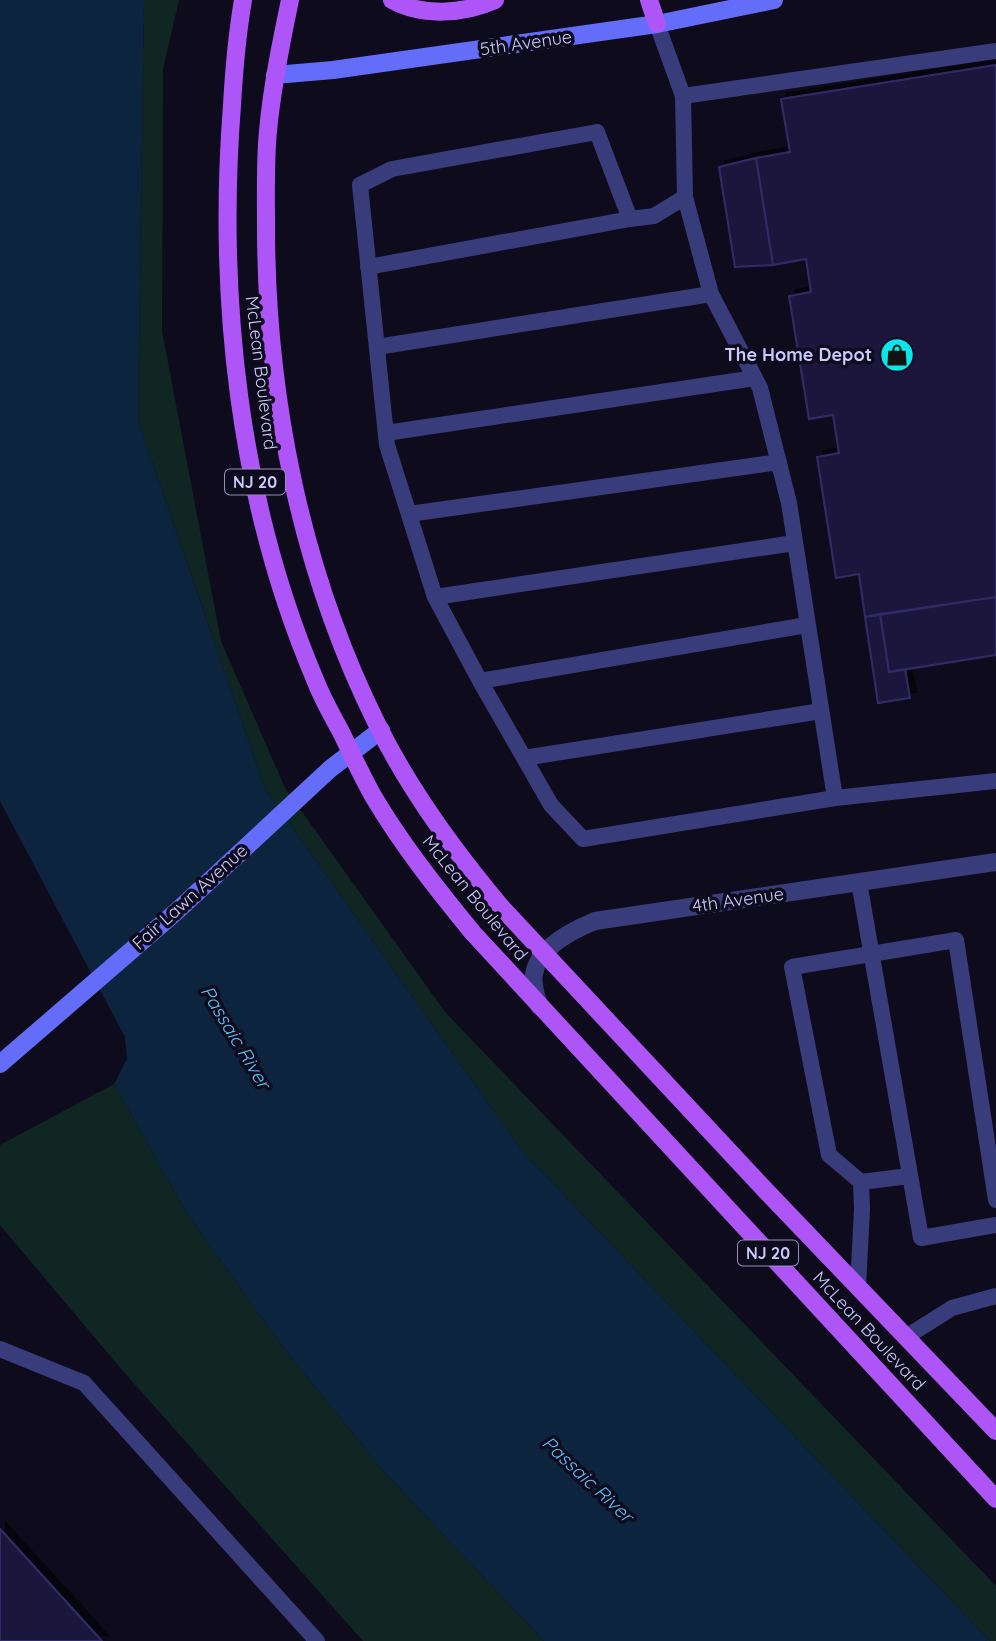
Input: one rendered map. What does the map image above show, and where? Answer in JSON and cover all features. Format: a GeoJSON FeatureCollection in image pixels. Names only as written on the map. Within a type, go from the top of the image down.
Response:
{"type":"FeatureCollection","features":[{"type":"Feature","properties":{"kind":"main road","name":"McLean Boulevard"},"geometry":{"type":"LineString","coordinates":[[243,0],[233,83],[227,210],[230,306],[243,416],[262,519],[277,574],[316,684],[372,794],[437,890],[540,1006],[996,1499]]}},
{"type":"Feature","properties":{"kind":"main road","name":"McLean Boulevard"},"geometry":{"type":"LineString","coordinates":[[290,0],[275,75],[268,132],[266,250],[270,317],[281,410],[300,510],[314,563],[352,669],[381,730],[433,820],[467,866],[543,955],[996,1431]]}},
{"type":"Feature","properties":{"kind":"main road"},"geometry":{"type":"LineString","coordinates":[[392,0],[405,7],[447,12],[482,6],[495,0]]}},
{"type":"Feature","properties":{"kind":"main road"},"geometry":{"type":"LineString","coordinates":[[649,0],[657,24]]}},
{"type":"Feature","properties":{"kind":"main road","name":"5th Avenue"},"geometry":{"type":"LineString","coordinates":[[275,75],[333,70],[657,24],[774,0]]}},
{"type":"Feature","properties":{"kind":"main road","name":"Fair Lawn Avenue"},"geometry":{"type":"LineString","coordinates":[[0,1064],[177,911],[330,769],[381,730]]}},
{"type":"Feature","properties":{"kind":"street","name":"4th Avenue"},"geometry":{"type":"LineString","coordinates":[[543,955],[560,939],[595,921],[996,862]]}},
{"type":"Feature","properties":{"kind":"street"},"geometry":{"type":"LineString","coordinates":[[540,1006],[534,990],[534,972],[543,955]]}},
{"type":"Feature","properties":{"kind":"lane"},"geometry":{"type":"LineString","coordinates":[[657,24],[683,96],[685,197],[711,294],[760,388],[789,503],[835,798]]}},
{"type":"Feature","properties":{"kind":"lane"},"geometry":{"type":"LineString","coordinates":[[683,96],[996,51]]}},
{"type":"Feature","properties":{"kind":"lane"},"geometry":{"type":"LineString","coordinates":[[630,219],[597,132],[392,169],[360,185],[387,446],[435,597],[551,806],[583,839],[835,798],[996,781]]}},
{"type":"Feature","properties":{"kind":"lane"},"geometry":{"type":"LineString","coordinates":[[368,267],[654,216],[685,197]]}},
{"type":"Feature","properties":{"kind":"lane"},"geometry":{"type":"LineString","coordinates":[[377,347],[711,294]]}},
{"type":"Feature","properties":{"kind":"lane"},"geometry":{"type":"LineString","coordinates":[[386,433],[755,378]]}},
{"type":"Feature","properties":{"kind":"lane"},"geometry":{"type":"LineString","coordinates":[[409,514],[779,462]]}},
{"type":"Feature","properties":{"kind":"lane"},"geometry":{"type":"LineString","coordinates":[[435,597],[794,543]]}},
{"type":"Feature","properties":{"kind":"lane"},"geometry":{"type":"LineString","coordinates":[[480,681],[807,625]]}},
{"type":"Feature","properties":{"kind":"lane"},"geometry":{"type":"LineString","coordinates":[[524,758],[821,711]]}},
{"type":"Feature","properties":{"kind":"lane"},"geometry":{"type":"LineString","coordinates":[[859,882],[921,1238],[996,1225]]}},
{"type":"Feature","properties":{"kind":"lane"},"geometry":{"type":"LineString","coordinates":[[909,1176],[861,1182],[829,1155],[792,967],[956,940],[996,1200]]}},
{"type":"Feature","properties":{"kind":"lane"},"geometry":{"type":"LineString","coordinates":[[858,1288],[861,1182]]}},
{"type":"Feature","properties":{"kind":"lane"},"geometry":{"type":"LineString","coordinates":[[906,1338],[951,1308],[996,1296]]}},
{"type":"Feature","properties":{"kind":"lane"},"geometry":{"type":"LineString","coordinates":[[0,1349],[83,1382],[317,1641]]}},
{"type":"Feature","properties":{"kind":"green space"},"geometry":{"type":"Polygon","coordinates":[[[144,0],[179,0],[163,69],[162,331],[221,641],[285,788],[445,1012],[996,1586],[996,1641],[990,1641],[522,1151],[265,789],[138,421],[144,0]]]}},
{"type":"Feature","properties":{"kind":"green space"},"geometry":{"type":"Polygon","coordinates":[[[114,1084],[187,1214],[282,1346],[385,1473],[544,1641],[363,1641],[122,1370],[0,1225],[0,1145],[114,1084]]]}},
{"type":"Feature","properties":{"kind":"water","name":"Passaic River"},"geometry":{"type":"Polygon","coordinates":[[[0,0],[144,0],[138,421],[265,789],[522,1151],[990,1641],[544,1641],[385,1473],[282,1346],[187,1214],[114,1084],[127,1059],[125,1037],[0,801],[0,0]]]}},
{"type":"Feature","properties":{"kind":"building","name":"The Home Depot"},"geometry":{"type":"Polygon","coordinates":[[[996,65],[996,597],[865,617],[859,574],[836,578],[817,457],[839,453],[833,415],[809,419],[789,296],[811,292],[806,259],[773,265],[756,158],[790,152],[781,99],[996,65]]]}},
{"type":"Feature","properties":{"kind":"building"},"geometry":{"type":"Polygon","coordinates":[[[756,158],[773,265],[735,267],[719,167],[756,158]]]}},
{"type":"Feature","properties":{"kind":"building"},"geometry":{"type":"Polygon","coordinates":[[[996,597],[996,655],[889,672],[880,614],[996,597]]]}},
{"type":"Feature","properties":{"kind":"building"},"geometry":{"type":"Polygon","coordinates":[[[880,614],[889,672],[905,669],[910,698],[878,703],[865,617],[880,614]]]}},
{"type":"Feature","properties":{"kind":"building"},"geometry":{"type":"Polygon","coordinates":[[[0,1529],[102,1641],[0,1641],[0,1529]]]}},
{"type":"Feature","properties":{"kind":"place","name":"The Home Depot"},"geometry":{"type":"Point","coordinates":[897,355]}}]}
